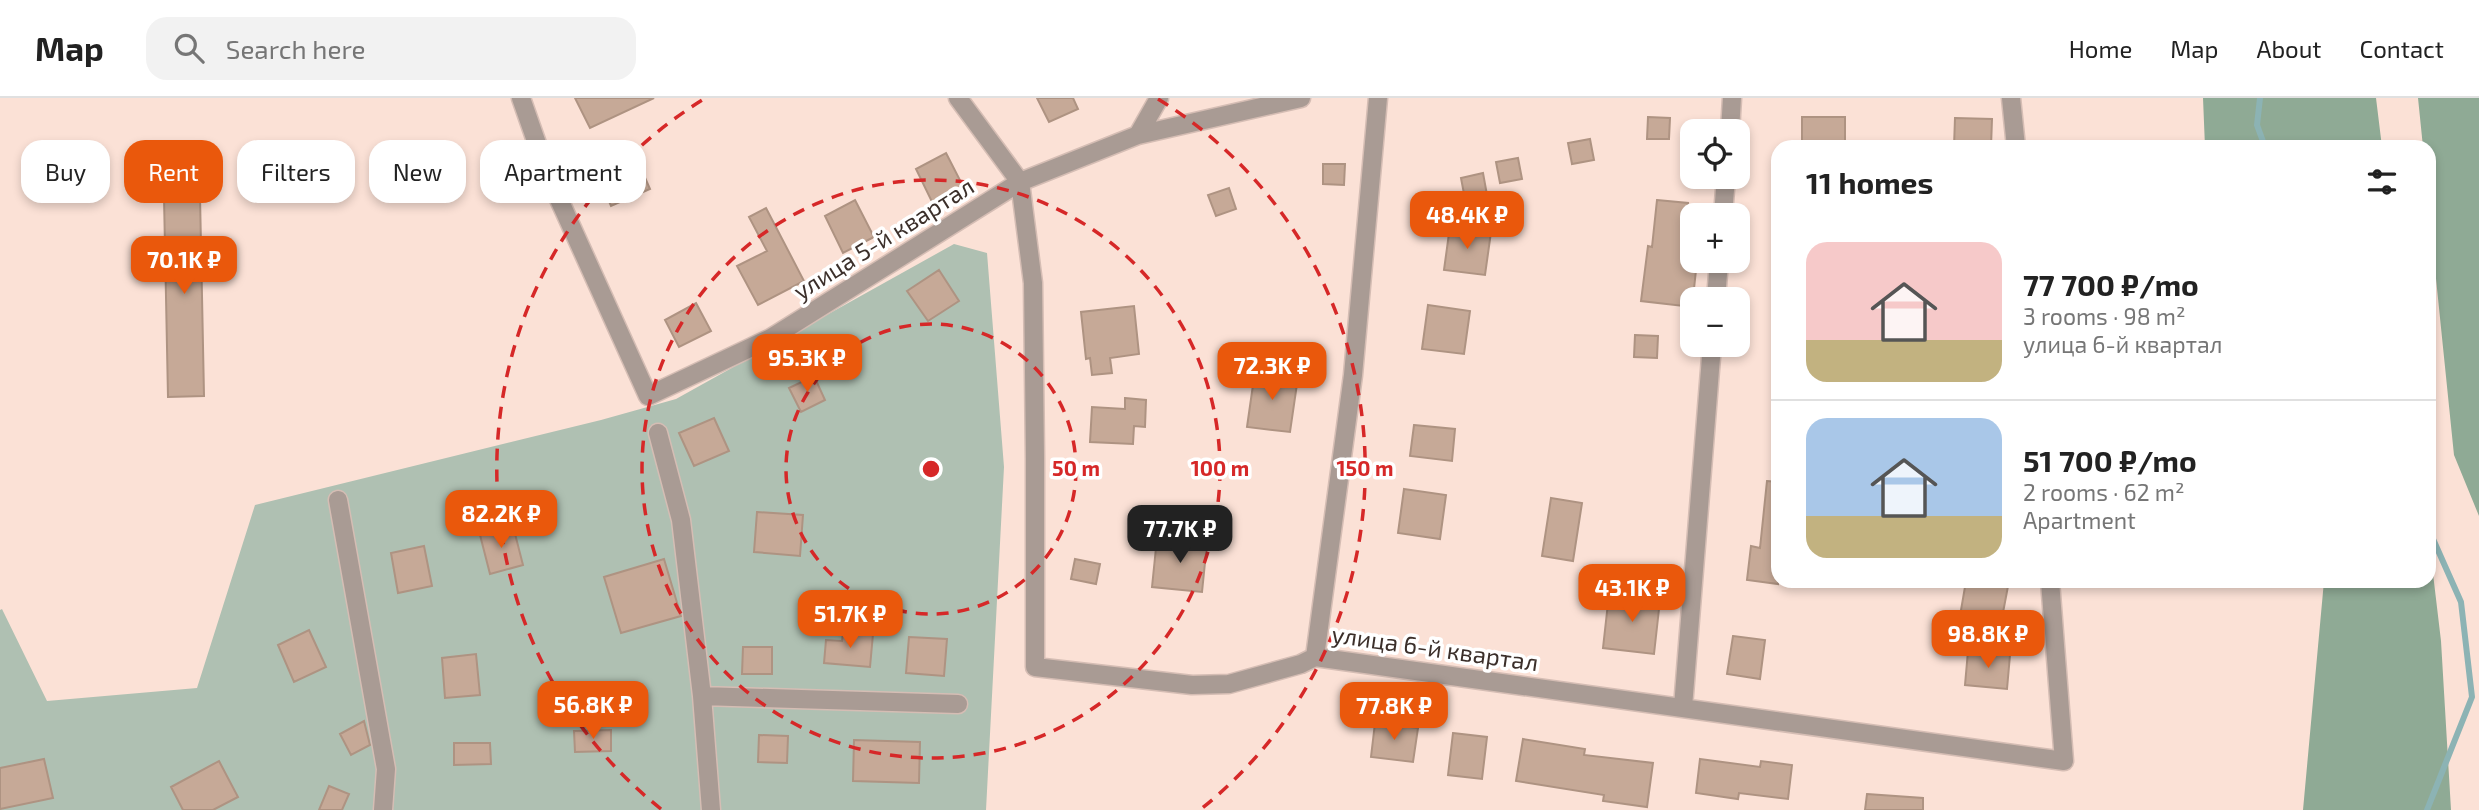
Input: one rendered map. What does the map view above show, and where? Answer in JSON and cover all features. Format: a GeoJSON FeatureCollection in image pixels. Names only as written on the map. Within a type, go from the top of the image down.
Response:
{"type":"FeatureCollection","features":[{"type":"Feature","properties":{"kind":"street","name":"улица 5-й квартал"},"geometry":{"type":"LineString","coordinates":[[521,98],[548,174],[648,396],[771,338],[1020,182],[1139,135]]}},
{"type":"Feature","properties":{"kind":"street"},"geometry":{"type":"LineString","coordinates":[[958,98],[1020,182],[1033,283],[1035,667],[1192,685],[1229,684],[1301,664],[1315,657]]}},
{"type":"Feature","properties":{"kind":"street"},"geometry":{"type":"LineString","coordinates":[[1139,135],[1159,98]]}},
{"type":"Feature","properties":{"kind":"street"},"geometry":{"type":"LineString","coordinates":[[1139,135],[1301,98]]}},
{"type":"Feature","properties":{"kind":"street","name":"улица 6-й квартал"},"geometry":{"type":"LineString","coordinates":[[1378,98],[1353,375],[1315,657],[2064,761],[2051,588]]}},
{"type":"Feature","properties":{"kind":"street"},"geometry":{"type":"LineString","coordinates":[[1731,119],[1732,98]]}},
{"type":"Feature","properties":{"kind":"street"},"geometry":{"type":"LineString","coordinates":[[2011,98],[2015,140]]}},
{"type":"Feature","properties":{"kind":"street"},"geometry":{"type":"LineString","coordinates":[[1683,707],[1711,357]]}},
{"type":"Feature","properties":{"kind":"street"},"geometry":{"type":"LineString","coordinates":[[658,433],[681,520],[702,696],[711,810]]}},
{"type":"Feature","properties":{"kind":"street"},"geometry":{"type":"LineString","coordinates":[[338,500],[386,769],[383,810]]}},
{"type":"Feature","properties":{"kind":"street"},"geometry":{"type":"LineString","coordinates":[[702,696],[958,704]]}},
{"type":"Feature","properties":{"kind":"green space"},"geometry":{"type":"Polygon","coordinates":[[[2203,98],[2376,98],[2381,140],[2205,140],[2203,98]]]}},
{"type":"Feature","properties":{"kind":"green space"},"geometry":{"type":"Polygon","coordinates":[[[2418,98],[2479,98],[2479,516],[2454,455],[2436,279],[2436,140],[2422,140],[2418,98]]]}},
{"type":"Feature","properties":{"kind":"green space"},"geometry":{"type":"Polygon","coordinates":[[[954,244],[987,253],[1004,467],[986,810],[0,810],[0,610],[2,609],[47,701],[197,688],[255,505],[676,399],[954,244]]]}},
{"type":"Feature","properties":{"kind":"green space"},"geometry":{"type":"Polygon","coordinates":[[[2323,588],[2435,588],[2441,641],[2451,810],[2303,810],[2323,588]]]}},
{"type":"Feature","properties":{"kind":"building"},"geometry":{"type":"Polygon","coordinates":[[[575,98],[654,98],[590,128],[575,98]]]}},
{"type":"Feature","properties":{"kind":"building"},"geometry":{"type":"Polygon","coordinates":[[[1037,98],[1073,98],[1078,109],[1049,122],[1037,98]]]}},
{"type":"Feature","properties":{"kind":"building"},"geometry":{"type":"Polygon","coordinates":[[[1648,117],[1670,118],[1669,139],[1647,139],[1648,117]]]}},
{"type":"Feature","properties":{"kind":"building"},"geometry":{"type":"Polygon","coordinates":[[[1802,117],[1845,117],[1845,140],[1802,140],[1802,117]]]}},
{"type":"Feature","properties":{"kind":"building"},"geometry":{"type":"Polygon","coordinates":[[[1955,118],[1992,119],[1991,140],[1954,140],[1955,118]]]}},
{"type":"Feature","properties":{"kind":"building"},"geometry":{"type":"Polygon","coordinates":[[[1590,139],[1594,160],[1572,164],[1568,143],[1590,139]]]}},
{"type":"Feature","properties":{"kind":"building"},"geometry":{"type":"Polygon","coordinates":[[[946,153],[965,190],[934,206],[916,169],[946,153]]]}},
{"type":"Feature","properties":{"kind":"building"},"geometry":{"type":"Polygon","coordinates":[[[1518,158],[1522,179],[1500,183],[1496,162],[1518,158]]]}},
{"type":"Feature","properties":{"kind":"building"},"geometry":{"type":"Polygon","coordinates":[[[1323,164],[1345,164],[1344,185],[1323,184],[1323,164]]]}},
{"type":"Feature","properties":{"kind":"building"},"geometry":{"type":"Polygon","coordinates":[[[1483,173],[1487,195],[1465,199],[1461,178],[1483,173]]]}},
{"type":"Feature","properties":{"kind":"building"},"geometry":{"type":"Polygon","coordinates":[[[1229,188],[1236,209],[1216,216],[1208,195],[1229,188]]]}},
{"type":"Feature","properties":{"kind":"building"},"geometry":{"type":"Polygon","coordinates":[[[855,200],[874,237],[843,253],[825,216],[855,200]]]}},
{"type":"Feature","properties":{"kind":"building"},"geometry":{"type":"Polygon","coordinates":[[[1657,200],[1688,203],[1680,203],[1680,273],[1696,273],[1694,287],[1680,287],[1680,306],[1641,301],[1648,246],[1652,247],[1657,200]]]}},
{"type":"Feature","properties":{"kind":"building"},"geometry":{"type":"Polygon","coordinates":[[[164,203],[200,203],[204,396],[168,397],[164,203]]]}},
{"type":"Feature","properties":{"kind":"building"},"geometry":{"type":"Polygon","coordinates":[[[766,208],[804,281],[758,305],[737,266],[767,251],[749,217],[766,208]]]}},
{"type":"Feature","properties":{"kind":"building"},"geometry":{"type":"Polygon","coordinates":[[[1450,226],[1491,232],[1485,275],[1444,270],[1450,226]]]}},
{"type":"Feature","properties":{"kind":"building"},"geometry":{"type":"Polygon","coordinates":[[[939,270],[959,301],[928,321],[907,291],[939,270]]]}},
{"type":"Feature","properties":{"kind":"building"},"geometry":{"type":"Polygon","coordinates":[[[696,303],[711,331],[679,347],[665,320],[696,303]]]}},
{"type":"Feature","properties":{"kind":"building"},"geometry":{"type":"Polygon","coordinates":[[[1428,305],[1470,311],[1464,354],[1422,349],[1428,305]]]}},
{"type":"Feature","properties":{"kind":"building"},"geometry":{"type":"Polygon","coordinates":[[[1134,306],[1139,354],[1110,358],[1112,373],[1092,375],[1090,358],[1086,359],[1081,312],[1134,306]]]}},
{"type":"Feature","properties":{"kind":"building"},"geometry":{"type":"Polygon","coordinates":[[[1635,335],[1658,336],[1657,358],[1634,357],[1635,335]]]}},
{"type":"Feature","properties":{"kind":"building"},"geometry":{"type":"Polygon","coordinates":[[[1255,371],[1298,377],[1290,432],[1247,427],[1255,371]]]}},
{"type":"Feature","properties":{"kind":"building"},"geometry":{"type":"Polygon","coordinates":[[[814,376],[825,400],[801,412],[789,388],[814,376]]]}},
{"type":"Feature","properties":{"kind":"building"},"geometry":{"type":"Polygon","coordinates":[[[1125,398],[1146,400],[1145,427],[1134,426],[1133,444],[1090,442],[1092,407],[1125,409],[1125,398]]]}},
{"type":"Feature","properties":{"kind":"building"},"geometry":{"type":"Polygon","coordinates":[[[714,418],[729,451],[694,466],[679,433],[714,418]]]}},
{"type":"Feature","properties":{"kind":"building"},"geometry":{"type":"Polygon","coordinates":[[[1414,425],[1455,429],[1452,461],[1410,456],[1414,425]]]}},
{"type":"Feature","properties":{"kind":"building"},"geometry":{"type":"Polygon","coordinates":[[[1767,481],[1771,481],[1771,583],[1747,580],[1751,546],[1760,548],[1767,481]]]}},
{"type":"Feature","properties":{"kind":"building"},"geometry":{"type":"Polygon","coordinates":[[[1404,489],[1446,495],[1440,539],[1398,533],[1404,489]]]}},
{"type":"Feature","properties":{"kind":"building"},"geometry":{"type":"Polygon","coordinates":[[[1551,498],[1582,503],[1573,561],[1542,556],[1551,498]]]}},
{"type":"Feature","properties":{"kind":"building"},"geometry":{"type":"Polygon","coordinates":[[[757,512],[803,515],[800,556],[754,552],[757,512]]]}},
{"type":"Feature","properties":{"kind":"building"},"geometry":{"type":"Polygon","coordinates":[[[513,526],[523,565],[490,574],[480,535],[513,526]]]}},
{"type":"Feature","properties":{"kind":"building"},"geometry":{"type":"Polygon","coordinates":[[[1157,538],[1207,543],[1202,592],[1152,587],[1157,538]]]}},
{"type":"Feature","properties":{"kind":"building"},"geometry":{"type":"Polygon","coordinates":[[[424,546],[432,586],[398,593],[391,553],[424,546]]]}},
{"type":"Feature","properties":{"kind":"building"},"geometry":{"type":"Polygon","coordinates":[[[664,559],[681,616],[621,633],[604,577],[664,559]]]}},
{"type":"Feature","properties":{"kind":"building"},"geometry":{"type":"Polygon","coordinates":[[[1075,559],[1100,564],[1096,584],[1071,579],[1075,559]]]}},
{"type":"Feature","properties":{"kind":"building"},"geometry":{"type":"Polygon","coordinates":[[[1965,588],[2008,588],[2001,623],[1960,616],[1965,588]]]}},
{"type":"Feature","properties":{"kind":"building"},"geometry":{"type":"Polygon","coordinates":[[[1609,594],[1660,600],[1654,654],[1603,648],[1609,594]]]}},
{"type":"Feature","properties":{"kind":"building"},"geometry":{"type":"Polygon","coordinates":[[[309,630],[326,667],[294,682],[278,645],[309,630]]]}},
{"type":"Feature","properties":{"kind":"building"},"geometry":{"type":"Polygon","coordinates":[[[843,632],[873,634],[870,667],[824,663],[826,640],[842,641],[843,632]]]}},
{"type":"Feature","properties":{"kind":"building"},"geometry":{"type":"Polygon","coordinates":[[[1733,636],[1765,640],[1760,679],[1727,674],[1733,636]]]}},
{"type":"Feature","properties":{"kind":"building"},"geometry":{"type":"Polygon","coordinates":[[[909,637],[947,639],[944,676],[906,673],[909,637]]]}},
{"type":"Feature","properties":{"kind":"building"},"geometry":{"type":"Polygon","coordinates":[[[743,647],[772,647],[772,674],[742,674],[743,647]]]}},
{"type":"Feature","properties":{"kind":"building"},"geometry":{"type":"Polygon","coordinates":[[[1968,651],[2010,655],[2007,689],[1965,685],[1968,651]]]}},
{"type":"Feature","properties":{"kind":"building"},"geometry":{"type":"Polygon","coordinates":[[[476,654],[480,695],[445,698],[442,658],[476,654]]]}},
{"type":"Feature","properties":{"kind":"building"},"geometry":{"type":"Polygon","coordinates":[[[364,721],[370,745],[351,755],[340,734],[364,721]]]}},
{"type":"Feature","properties":{"kind":"building"},"geometry":{"type":"Polygon","coordinates":[[[1375,723],[1418,728],[1413,762],[1371,757],[1375,723]]]}},
{"type":"Feature","properties":{"kind":"building"},"geometry":{"type":"Polygon","coordinates":[[[611,730],[611,751],[575,752],[574,731],[611,730]]]}},
{"type":"Feature","properties":{"kind":"building"},"geometry":{"type":"Polygon","coordinates":[[[1453,733],[1487,737],[1482,779],[1448,775],[1453,733]]]}},
{"type":"Feature","properties":{"kind":"building"},"geometry":{"type":"Polygon","coordinates":[[[759,735],[788,736],[787,763],[758,762],[759,735]]]}},
{"type":"Feature","properties":{"kind":"building"},"geometry":{"type":"Polygon","coordinates":[[[1523,739],[1585,749],[1584,755],[1653,763],[1647,807],[1603,801],[1604,795],[1516,781],[1523,739]]]}},
{"type":"Feature","properties":{"kind":"building"},"geometry":{"type":"Polygon","coordinates":[[[854,740],[920,742],[919,783],[853,781],[854,740]]]}},
{"type":"Feature","properties":{"kind":"building"},"geometry":{"type":"Polygon","coordinates":[[[454,743],[490,743],[491,764],[454,765],[454,743]]]}},
{"type":"Feature","properties":{"kind":"building"},"geometry":{"type":"Polygon","coordinates":[[[44,759],[53,798],[0,809],[0,768],[44,759]]]}},
{"type":"Feature","properties":{"kind":"building"},"geometry":{"type":"Polygon","coordinates":[[[1700,759],[1760,767],[1761,761],[1792,765],[1788,799],[1739,793],[1738,799],[1696,793],[1700,759]]]}},
{"type":"Feature","properties":{"kind":"building"},"geometry":{"type":"Polygon","coordinates":[[[219,761],[238,797],[213,810],[183,810],[171,787],[219,761]]]}},
{"type":"Feature","properties":{"kind":"building"},"geometry":{"type":"Polygon","coordinates":[[[329,786],[349,794],[342,810],[319,810],[329,786]]]}},
{"type":"Feature","properties":{"kind":"building"},"geometry":{"type":"Polygon","coordinates":[[[1867,794],[1923,798],[1923,810],[1865,810],[1867,794]]]}},
{"type":"Feature","properties":{"kind":"waterway"},"geometry":{"type":"LineString","coordinates":[[2260,98],[2257,125],[2262,140]]}},
{"type":"Feature","properties":{"kind":"waterway"},"geometry":{"type":"LineString","coordinates":[[2427,810],[2472,697],[2461,602],[2436,546]]}}]}
